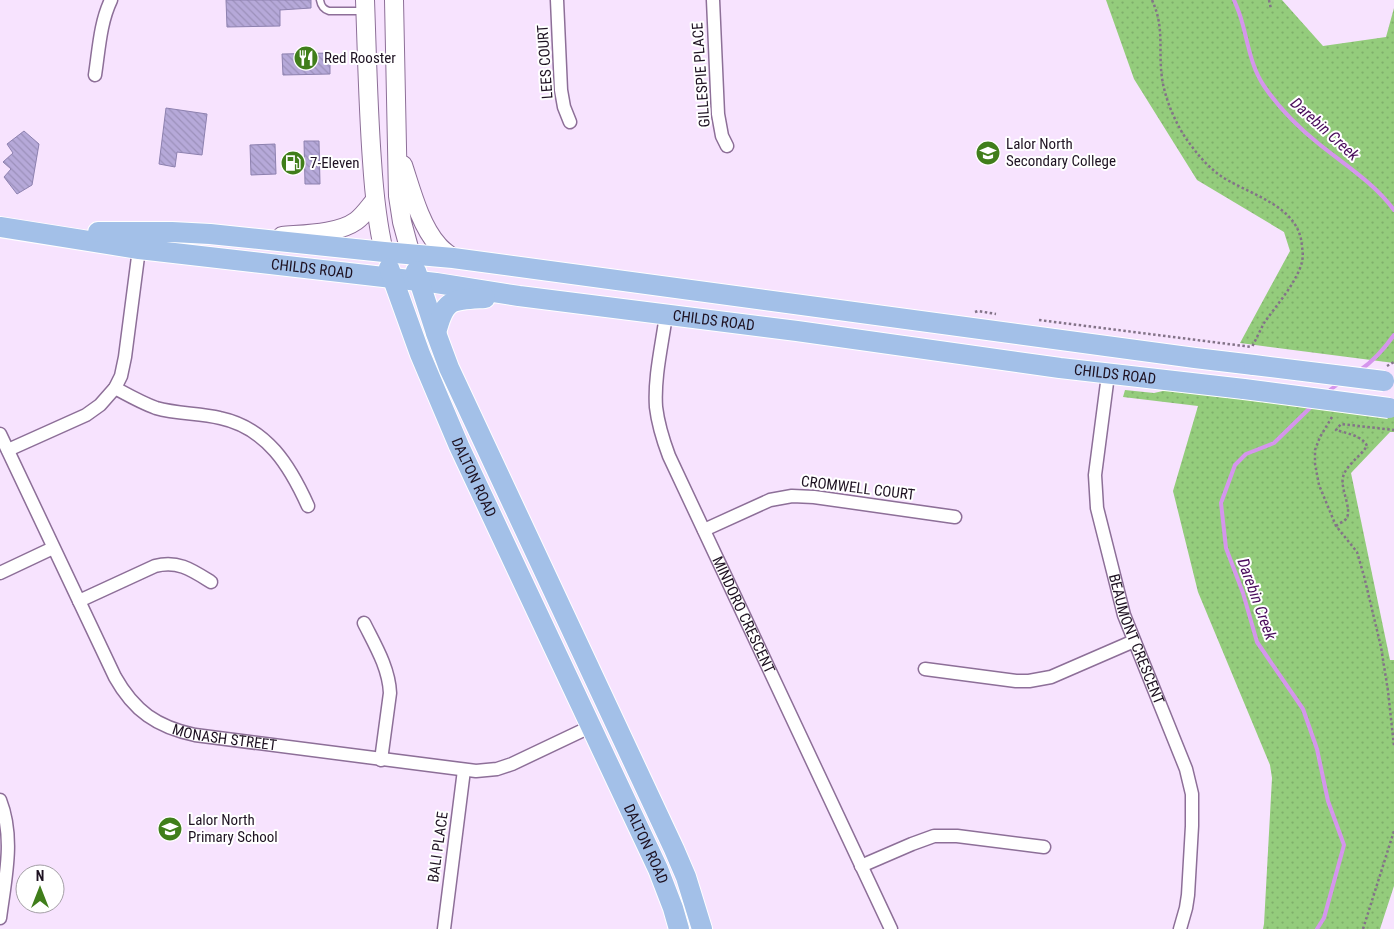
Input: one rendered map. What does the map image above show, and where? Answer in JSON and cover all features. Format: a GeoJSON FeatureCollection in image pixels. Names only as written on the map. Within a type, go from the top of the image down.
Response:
{"type":"FeatureCollection","features":[{"type":"Feature","properties":{"kind":"main road","name":"DALTON ROAD"},"geometry":{"type":"LineString","coordinates":[[394,0],[398,196],[402,222],[411,255],[436,333],[449,368],[482,442],[686,877],[702,929]]}},
{"type":"Feature","properties":{"kind":"main road","name":"DALTON ROAD"},"geometry":{"type":"LineString","coordinates":[[365,5],[370,135],[375,200],[384,252],[392,278],[430,379],[461,451],[658,869],[679,929]]}},
{"type":"Feature","properties":{"kind":"main road"},"geometry":{"type":"LineString","coordinates":[[397,145],[415,202],[430,234],[438,246],[453,258]]}},
{"type":"Feature","properties":{"kind":"main road"},"geometry":{"type":"LineString","coordinates":[[249,238],[337,229],[356,221],[368,210],[375,200]]}},
{"type":"Feature","properties":{"kind":"main road","name":"CHILDS ROAD"},"geometry":{"type":"LineString","coordinates":[[0,227],[139,241],[182,253],[420,281],[1108,375],[1136,376],[1392,408]]}},
{"type":"Feature","properties":{"kind":"main road"},"geometry":{"type":"LineString","coordinates":[[172,232],[173,243],[182,253]]}},
{"type":"Feature","properties":{"kind":"main road","name":"CHILDS ROAD"},"geometry":{"type":"LineString","coordinates":[[139,241],[172,232],[453,258],[1112,347],[1254,365],[1387,377]]}},
{"type":"Feature","properties":{"kind":"main road","name":"MINDORO CRESCENT"},"geometry":{"type":"LineString","coordinates":[[666,315],[669,287]]}},
{"type":"Feature","properties":{"kind":"main road"},"geometry":{"type":"LineString","coordinates":[[436,333],[440,316],[446,306],[452,302],[464,299],[520,296]]}},
{"type":"Feature","properties":{"kind":"main road","name":"BEAUMONT CRESCENT"},"geometry":{"type":"LineString","coordinates":[[1108,375],[1112,347]]}},
{"type":"Feature","properties":{"kind":"main road","name":"MONASH STREET"},"geometry":{"type":"LineString","coordinates":[[592,726],[612,716]]}},
{"type":"Feature","properties":{"kind":"street"},"geometry":{"type":"LineString","coordinates":[[95,74],[102,27],[111,0]]}},
{"type":"Feature","properties":{"kind":"street","name":"LEES COURT"},"geometry":{"type":"LineString","coordinates":[[557,0],[561,90],[564,107],[570,122]]}},
{"type":"Feature","properties":{"kind":"street","name":"GILLESPIE PLACE"},"geometry":{"type":"LineString","coordinates":[[713,0],[718,114],[722,136],[727,146]]}},
{"type":"Feature","properties":{"kind":"street"},"geometry":{"type":"LineString","coordinates":[[8,450],[86,415],[100,405],[115,388],[125,357],[139,241]]}},
{"type":"Feature","properties":{"kind":"street","name":"MINDORO CRESCENT"},"geometry":{"type":"LineString","coordinates":[[666,315],[656,396],[658,422],[669,456],[891,929]]}},
{"type":"Feature","properties":{"kind":"street","name":"BEAUMONT CRESCENT"},"geometry":{"type":"LineString","coordinates":[[1108,375],[1095,475],[1097,508],[1120,602],[1183,762],[1192,794],[1188,895],[1180,929]]}},
{"type":"Feature","properties":{"kind":"street"},"geometry":{"type":"LineString","coordinates":[[115,388],[155,408],[221,418],[256,433],[285,462],[300,487],[308,506]]}},
{"type":"Feature","properties":{"kind":"street","name":"MONASH STREET"},"geometry":{"type":"LineString","coordinates":[[0,434],[115,677],[132,703],[147,716],[164,726],[195,735],[381,760],[487,771],[512,764],[592,726]]}},
{"type":"Feature","properties":{"kind":"street","name":"CROMWELL COURT"},"geometry":{"type":"LineString","coordinates":[[704,530],[770,500],[792,496],[814,497],[955,517]]}},
{"type":"Feature","properties":{"kind":"street"},"geometry":{"type":"LineString","coordinates":[[0,573],[53,548]]}},
{"type":"Feature","properties":{"kind":"street"},"geometry":{"type":"LineString","coordinates":[[79,601],[154,566],[163,564],[188,568],[211,582]]}},
{"type":"Feature","properties":{"kind":"street"},"geometry":{"type":"LineString","coordinates":[[364,623],[390,682],[381,760]]}},
{"type":"Feature","properties":{"kind":"street"},"geometry":{"type":"LineString","coordinates":[[925,669],[1016,681],[1040,680],[1134,641]]}},
{"type":"Feature","properties":{"kind":"street","name":"BALI PLACE"},"geometry":{"type":"LineString","coordinates":[[444,929],[464,770]]}},
{"type":"Feature","properties":{"kind":"street"},"geometry":{"type":"LineString","coordinates":[[0,800],[9,840],[0,918]]}},
{"type":"Feature","properties":{"kind":"street"},"geometry":{"type":"LineString","coordinates":[[861,866],[934,836],[956,836],[1044,847]]}},
{"type":"Feature","properties":{"kind":"lane"},"geometry":{"type":"LineString","coordinates":[[320,0],[322,6],[329,11],[365,5]]}},
{"type":"Feature","properties":{"kind":"path"},"geometry":{"type":"LineString","coordinates":[[1039,320],[1252,347],[1302,263],[1303,254],[1300,231],[1289,216],[1279,208],[1218,174],[1193,148],[1176,121],[1168,105],[1161,77],[1161,30],[1157,11],[1152,0]]}},
{"type":"Feature","properties":{"kind":"path"},"geometry":{"type":"LineString","coordinates":[[1269,0],[1271,9]]}},
{"type":"Feature","properties":{"kind":"path"},"geometry":{"type":"LineString","coordinates":[[978,311],[1000,315]]}},
{"type":"Feature","properties":{"kind":"path"},"geometry":{"type":"LineString","coordinates":[[1387,377],[1394,362]]}},
{"type":"Feature","properties":{"kind":"path"},"geometry":{"type":"LineString","coordinates":[[1336,411],[1320,437],[1315,450],[1315,464],[1319,485],[1336,526],[1357,552],[1364,576],[1381,647],[1394,746]]}},
{"type":"Feature","properties":{"kind":"path"},"geometry":{"type":"LineString","coordinates":[[1336,526],[1345,520],[1347,516],[1348,508],[1343,486],[1346,470],[1367,446],[1366,442],[1362,439],[1336,430],[1341,424],[1394,430]]}},
{"type":"Feature","properties":{"kind":"path"},"geometry":{"type":"LineString","coordinates":[[1363,929],[1394,831]]}},
{"type":"Feature","properties":{"kind":"green space"},"geometry":{"type":"Polygon","coordinates":[[[1106,0],[1282,0],[1323,46],[1386,37],[1394,8],[1394,363],[1240,343],[1290,251],[1284,232],[1197,180],[1134,79],[1106,0]]]}},
{"type":"Feature","properties":{"kind":"green space"},"geometry":{"type":"Polygon","coordinates":[[[1176,388],[1394,414],[1394,432],[1390,432],[1351,473],[1390,660],[1394,660],[1394,886],[1380,929],[1263,929],[1272,778],[1270,765],[1198,592],[1173,491],[1198,406],[1123,397],[1125,390],[1154,393],[1176,388]]]}},
{"type":"Feature","properties":{"kind":"building"},"geometry":{"type":"Polygon","coordinates":[[[226,0],[311,0],[311,8],[280,10],[280,26],[227,27],[226,0]]]}},
{"type":"Feature","properties":{"kind":"building"},"geometry":{"type":"Polygon","coordinates":[[[330,53],[330,74],[283,75],[282,54],[330,53]]]}},
{"type":"Feature","properties":{"kind":"building"},"geometry":{"type":"Polygon","coordinates":[[[166,108],[207,114],[202,155],[177,152],[175,167],[159,164],[166,108]]]}},
{"type":"Feature","properties":{"kind":"building"},"geometry":{"type":"Polygon","coordinates":[[[24,131],[39,144],[32,185],[17,194],[4,177],[11,169],[3,162],[13,153],[7,144],[24,131]]]}},
{"type":"Feature","properties":{"kind":"building"},"geometry":{"type":"Polygon","coordinates":[[[304,141],[319,141],[320,184],[305,184],[304,141]]]}},
{"type":"Feature","properties":{"kind":"building"},"geometry":{"type":"Polygon","coordinates":[[[275,144],[276,174],[251,175],[250,145],[275,144]]]}},
{"type":"Feature","properties":{"kind":"waterway","name":"Darebin Creek"},"geometry":{"type":"LineString","coordinates":[[1234,0],[1256,71],[1270,94],[1304,131],[1378,191],[1394,210]]}},
{"type":"Feature","properties":{"kind":"waterway","name":"Darebin Creek"},"geometry":{"type":"LineString","coordinates":[[1359,371],[1387,345],[1394,335]]}},
{"type":"Feature","properties":{"kind":"waterway","name":"Darebin Creek"},"geometry":{"type":"LineString","coordinates":[[1326,393],[1338,384]]}},
{"type":"Feature","properties":{"kind":"waterway","name":"Darebin Creek"},"geometry":{"type":"LineString","coordinates":[[1313,405],[1274,443],[1246,454],[1235,465],[1221,503],[1226,548],[1243,593],[1257,642],[1303,709],[1317,749],[1328,801],[1344,845],[1324,918],[1317,929]]}},
{"type":"Feature","properties":{"kind":"place","name":"Red Rooster"},"geometry":{"type":"Point","coordinates":[306,58]}},
{"type":"Feature","properties":{"kind":"place","name":"Lalor North Secondary College"},"geometry":{"type":"Point","coordinates":[988,153]}},
{"type":"Feature","properties":{"kind":"place","name":"7-Eleven"},"geometry":{"type":"Point","coordinates":[293,163]}},
{"type":"Feature","properties":{"kind":"place","name":"Lalor North Primary School"},"geometry":{"type":"Point","coordinates":[170,829]}}]}
